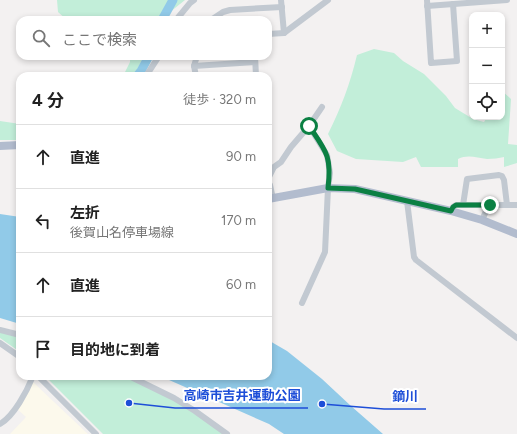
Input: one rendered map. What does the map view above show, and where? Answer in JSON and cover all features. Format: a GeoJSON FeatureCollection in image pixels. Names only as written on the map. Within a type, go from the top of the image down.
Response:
{"type":"FeatureCollection","features":[{"type":"Feature","properties":{"kind":"main road"},"geometry":{"type":"LineString","coordinates":[[0,146],[16,145]]}},
{"type":"Feature","properties":{"kind":"main road"},"geometry":{"type":"LineString","coordinates":[[272,199],[328,188],[355,189],[451,211],[482,220],[517,234]]}},
{"type":"Feature","properties":{"kind":"street"},"geometry":{"type":"LineString","coordinates":[[179,16],[194,0]]}},
{"type":"Feature","properties":{"kind":"street"},"geometry":{"type":"LineString","coordinates":[[272,34],[284,33],[328,0]]}},
{"type":"Feature","properties":{"kind":"street"},"geometry":{"type":"LineString","coordinates":[[453,4],[457,61],[431,63],[427,3],[453,4],[507,0]]}},
{"type":"Feature","properties":{"kind":"street"},"geometry":{"type":"LineString","coordinates":[[217,16],[230,10],[282,3],[284,33]]}},
{"type":"Feature","properties":{"kind":"street"},"geometry":{"type":"LineString","coordinates":[[149,72],[156,60]]}},
{"type":"Feature","properties":{"kind":"street"},"geometry":{"type":"LineString","coordinates":[[195,72],[194,66],[196,60]]}},
{"type":"Feature","properties":{"kind":"street"},"geometry":{"type":"LineString","coordinates":[[194,66],[246,60]]}},
{"type":"Feature","properties":{"kind":"street"},"geometry":{"type":"LineString","coordinates":[[255,60],[256,72]]}},
{"type":"Feature","properties":{"kind":"street"},"geometry":{"type":"LineString","coordinates":[[272,171],[274,167],[281,162],[322,107]]}},
{"type":"Feature","properties":{"kind":"street"},"geometry":{"type":"LineString","coordinates":[[302,303],[325,252],[330,173],[327,155],[309,126]]}},
{"type":"Feature","properties":{"kind":"street"},"geometry":{"type":"LineString","coordinates":[[463,205],[467,179],[499,175],[504,180],[507,205]]}},
{"type":"Feature","properties":{"kind":"street"},"geometry":{"type":"LineString","coordinates":[[407,201],[414,257],[416,260],[517,338]]}},
{"type":"Feature","properties":{"kind":"street"},"geometry":{"type":"LineString","coordinates":[[451,211],[456,205],[517,205]]}},
{"type":"Feature","properties":{"kind":"street"},"geometry":{"type":"LineString","coordinates":[[482,220],[490,205]]}},
{"type":"Feature","properties":{"kind":"street"},"geometry":{"type":"LineString","coordinates":[[0,330],[16,334]]}},
{"type":"Feature","properties":{"kind":"street"},"geometry":{"type":"LineString","coordinates":[[0,343],[16,354]]}},
{"type":"Feature","properties":{"kind":"street"},"geometry":{"type":"LineString","coordinates":[[0,424],[5,421],[16,407],[31,380]]}},
{"type":"Feature","properties":{"kind":"street"},"geometry":{"type":"LineString","coordinates":[[42,380],[96,434]]}},
{"type":"Feature","properties":{"kind":"street"},"geometry":{"type":"LineString","coordinates":[[137,380],[174,398],[228,434]]}},
{"type":"Feature","properties":{"kind":"shaded area"},"geometry":{"type":"Polygon","coordinates":[[[32,381],[88,434],[10,434],[26,417],[16,408],[32,381]]]}},
{"type":"Feature","properties":{"kind":"green space"},"geometry":{"type":"Polygon","coordinates":[[[57,0],[185,0],[170,12],[168,16],[62,16],[58,12],[57,0]]]}},
{"type":"Feature","properties":{"kind":"green space"},"geometry":{"type":"Polygon","coordinates":[[[374,49],[394,53],[403,61],[424,74],[446,96],[455,108],[469,117],[469,120],[484,122],[485,120],[505,120],[505,94],[511,99],[508,144],[517,145],[517,163],[504,167],[504,157],[487,159],[469,157],[458,159],[458,167],[421,167],[416,157],[403,162],[356,159],[337,151],[328,134],[345,96],[357,55],[374,49]]]}},
{"type":"Feature","properties":{"kind":"green space"},"geometry":{"type":"Polygon","coordinates":[[[130,60],[142,60],[136,72],[125,72],[130,60]]]}},
{"type":"Feature","properties":{"kind":"green space"},"geometry":{"type":"Polygon","coordinates":[[[0,121],[16,123],[16,140],[0,140],[0,121]]]}},
{"type":"Feature","properties":{"kind":"green space"},"geometry":{"type":"Polygon","coordinates":[[[0,329],[16,333],[16,349],[0,338],[0,329]]]}},
{"type":"Feature","properties":{"kind":"green space"},"geometry":{"type":"Polygon","coordinates":[[[49,380],[141,380],[216,423],[230,434],[103,434],[49,380]]]}},
{"type":"Feature","properties":{"kind":"water"},"geometry":{"type":"Polygon","coordinates":[[[0,214],[16,216],[16,323],[0,318],[0,214]]]}},
{"type":"Feature","properties":{"kind":"water"},"geometry":{"type":"Polygon","coordinates":[[[272,342],[287,351],[322,379],[383,434],[284,434],[269,424],[169,380],[272,380],[272,342]]]}},
{"type":"Feature","properties":{"kind":"waterway"},"geometry":{"type":"LineString","coordinates":[[164,16],[173,0]]}},
{"type":"Feature","properties":{"kind":"waterway"},"geometry":{"type":"LineString","coordinates":[[140,72],[147,60]]}},
{"type":"Feature","properties":{"kind":"place","name":"高崎市吉井運動公園"},"geometry":{"type":"Point","coordinates":[129,403]}},
{"type":"Feature","properties":{"kind":"place","name":"鏑川"},"geometry":{"type":"Point","coordinates":[322,404]}},
{"type":"Feature","properties":{"kind":"route"},"geometry":{"type":"LineString","coordinates":[[309,126],[323,146],[327,155],[330,173],[328,188],[355,189],[451,211],[456,205],[490,205]]}}]}
